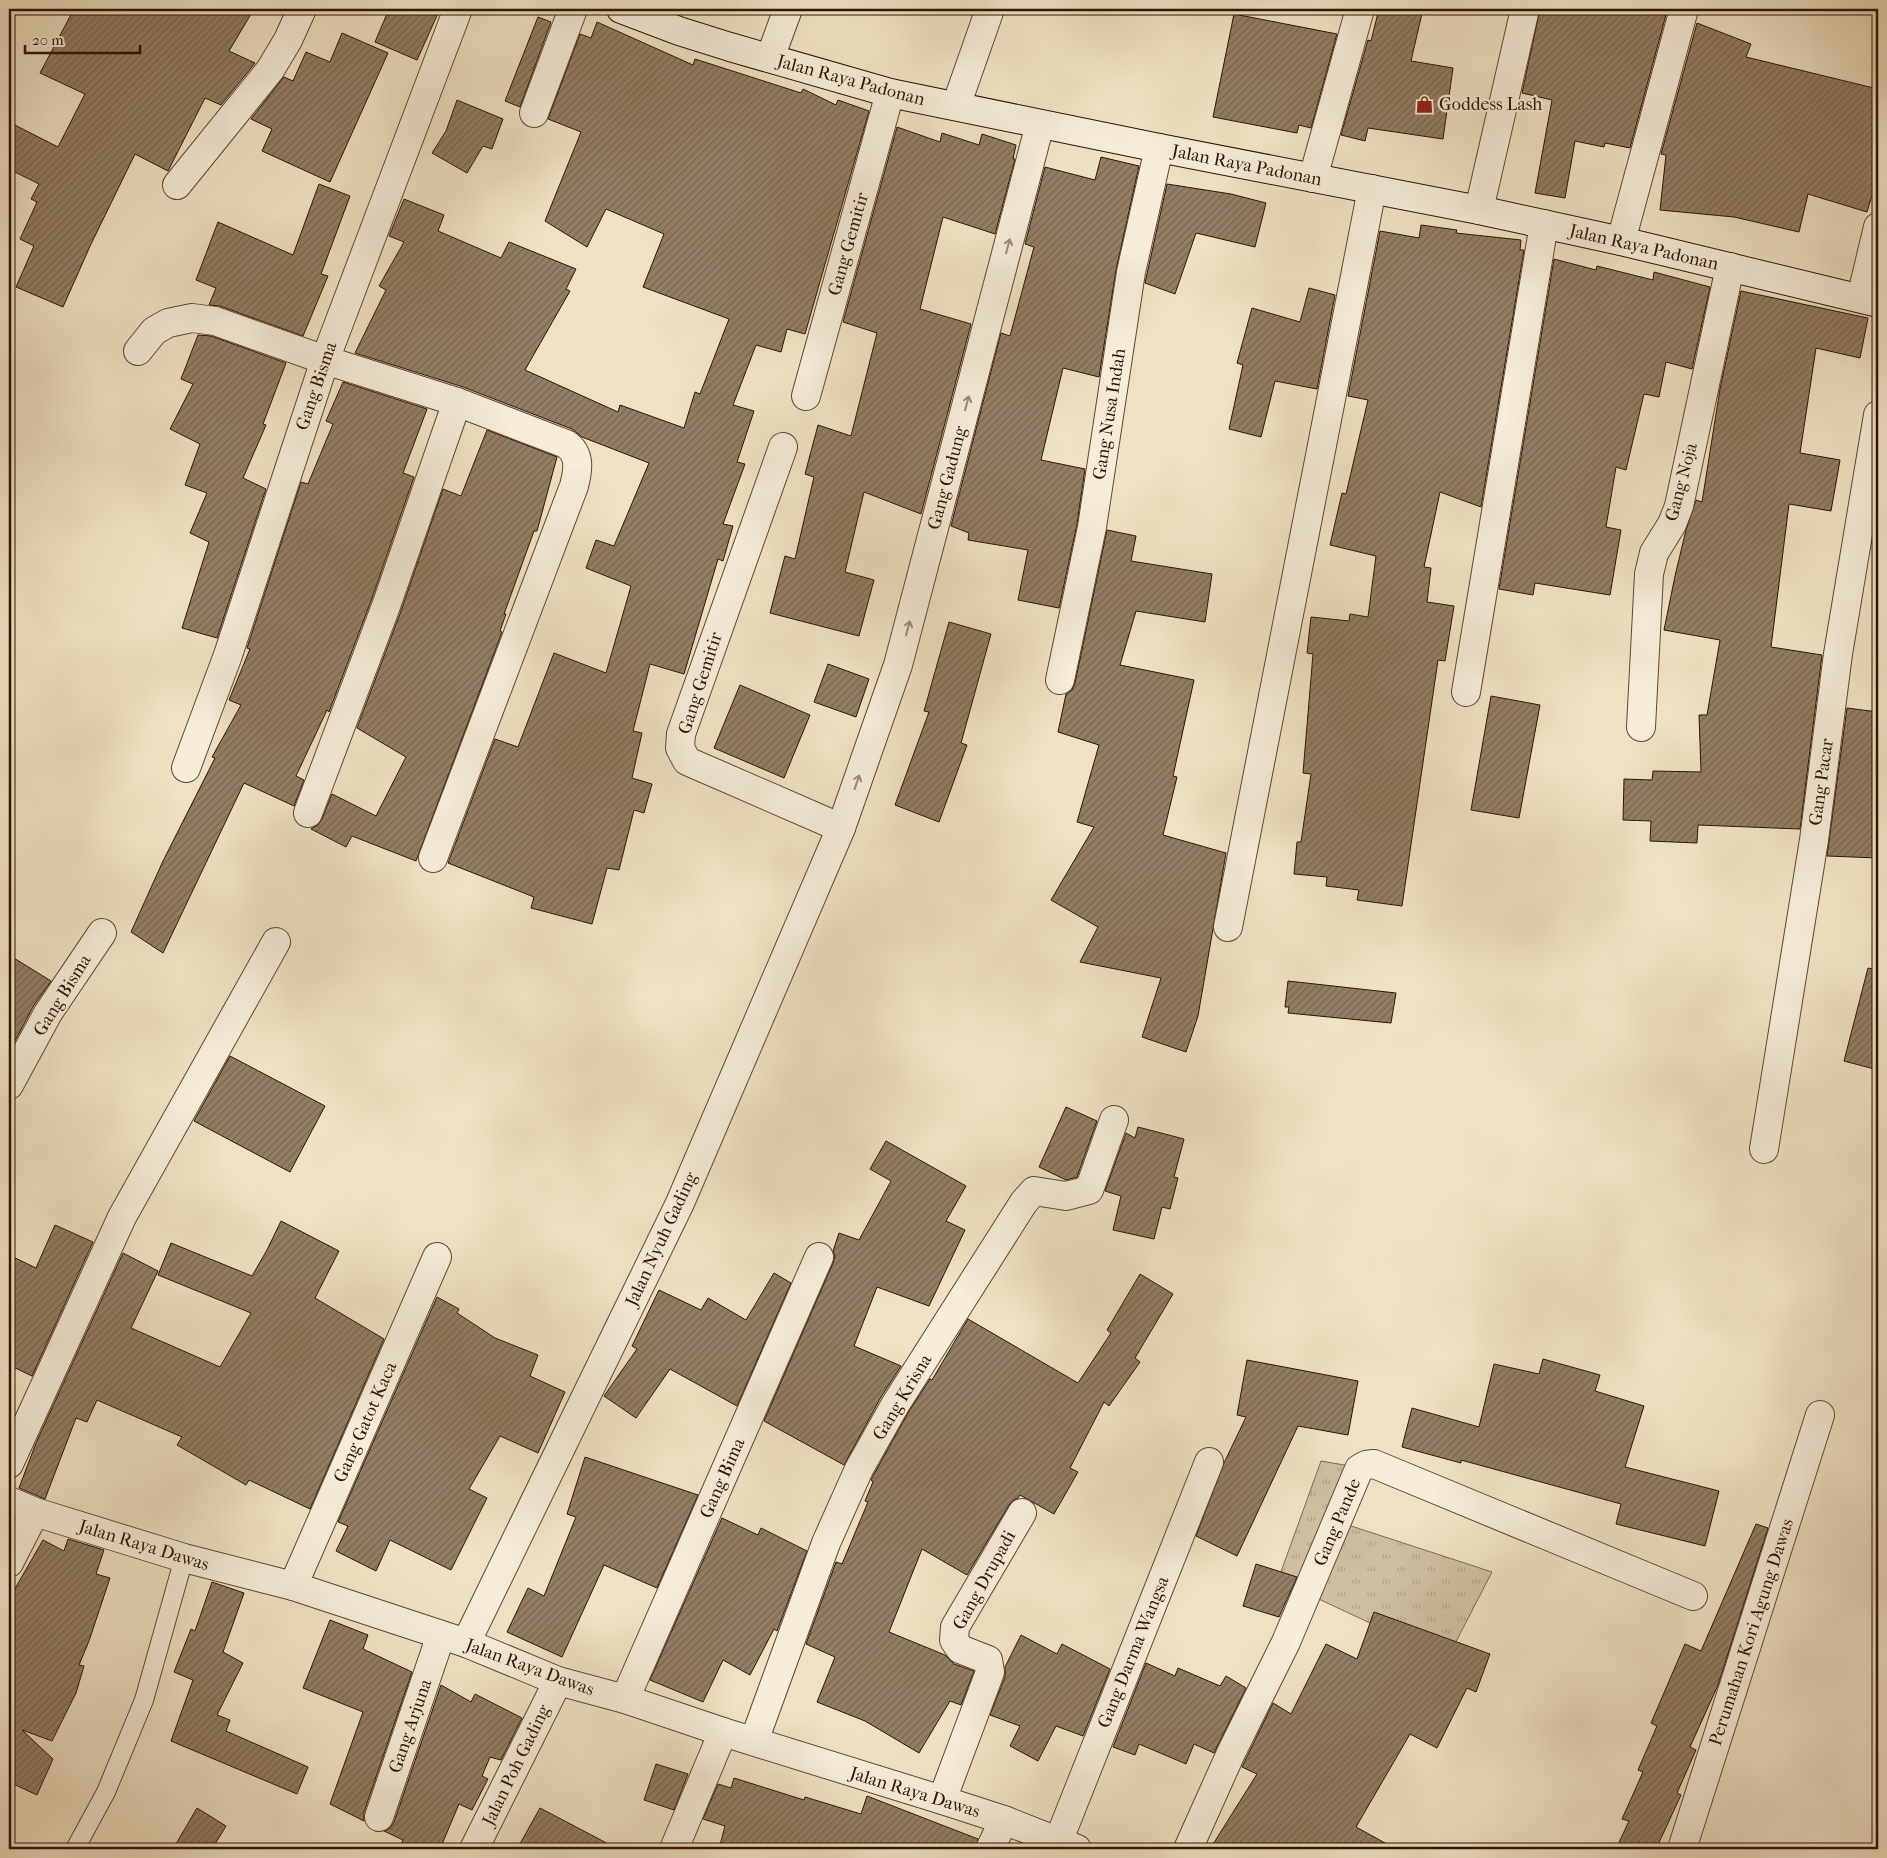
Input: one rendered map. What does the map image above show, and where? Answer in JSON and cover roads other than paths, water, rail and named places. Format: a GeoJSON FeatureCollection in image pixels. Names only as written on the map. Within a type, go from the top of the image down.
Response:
{"type":"FeatureCollection","features":[{"type":"Feature","properties":{"kind":"street"},"geometry":{"type":"LineString","coordinates":[[177,184],[270,70],[288,40],[302,9]]}},
{"type":"Feature","properties":{"kind":"street","name":"Gang Bisma"},"geometry":{"type":"LineString","coordinates":[[186,768],[228,655],[325,360],[458,9]]}},
{"type":"Feature","properties":{"kind":"street"},"geometry":{"type":"LineString","coordinates":[[534,113],[574,9]]}},
{"type":"Feature","properties":{"kind":"street","name":"Jalan Raya Padonan"},"geometry":{"type":"LineString","coordinates":[[625,9],[679,31],[890,93],[1159,148],[1479,210],[1621,241],[1870,300]]}},
{"type":"Feature","properties":{"kind":"street"},"geometry":{"type":"LineString","coordinates":[[770,58],[788,9]]}},
{"type":"Feature","properties":{"kind":"street"},"geometry":{"type":"LineString","coordinates":[[956,106],[990,9]]}},
{"type":"Feature","properties":{"kind":"street"},"geometry":{"type":"LineString","coordinates":[[1313,178],[1360,9]]}},
{"type":"Feature","properties":{"kind":"street"},"geometry":{"type":"LineString","coordinates":[[1479,210],[1525,9]]}},
{"type":"Feature","properties":{"kind":"street"},"geometry":{"type":"LineString","coordinates":[[1621,241],[1684,9]]}},
{"type":"Feature","properties":{"kind":"street","name":"Gang Gemitir"},"geometry":{"type":"LineString","coordinates":[[806,396],[890,93]]}},
{"type":"Feature","properties":{"kind":"street","name":"Gang Gadung"},"geometry":{"type":"LineString","coordinates":[[841,828],[898,665],[1040,124]]}},
{"type":"Feature","properties":{"kind":"street","name":"Gang Nusa Indah"},"geometry":{"type":"LineString","coordinates":[[1060,680],[1092,527],[1132,272],[1159,148]]}},
{"type":"Feature","properties":{"kind":"street"},"geometry":{"type":"LineString","coordinates":[[1228,927],[1372,190]]}},
{"type":"Feature","properties":{"kind":"street"},"geometry":{"type":"LineString","coordinates":[[1466,692],[1544,224]]}},
{"type":"Feature","properties":{"kind":"street"},"geometry":{"type":"LineString","coordinates":[[1870,300],[1878,227]]}},
{"type":"Feature","properties":{"kind":"street","name":"Gang Noja"},"geometry":{"type":"LineString","coordinates":[[1641,727],[1649,574],[1654,553],[1672,524],[1679,506],[1730,267]]}},
{"type":"Feature","properties":{"kind":"street"},"geometry":{"type":"LineString","coordinates":[[138,351],[154,331],[168,324],[192,318],[215,321],[325,360],[458,402],[572,448],[578,469],[570,496],[433,858]]}},
{"type":"Feature","properties":{"kind":"street"},"geometry":{"type":"LineString","coordinates":[[308,813],[386,606],[458,402]]}},
{"type":"Feature","properties":{"kind":"street","name":"Gang Pacar"},"geometry":{"type":"LineString","coordinates":[[1764,1149],[1814,840],[1838,654],[1878,415]]}},
{"type":"Feature","properties":{"kind":"street","name":"Gang Gemitir"},"geometry":{"type":"LineString","coordinates":[[783,447],[680,734],[680,748],[687,760],[841,828]]}},
{"type":"Feature","properties":{"kind":"street","name":"Jalan Nyuh Gading"},"geometry":{"type":"LineString","coordinates":[[454,1639],[680,1203],[841,828]]}},
{"type":"Feature","properties":{"kind":"street","name":"Gang Bisma"},"geometry":{"type":"LineString","coordinates":[[9,1085],[48,1013],[102,933]]}},
{"type":"Feature","properties":{"kind":"street"},"geometry":{"type":"LineString","coordinates":[[9,1464],[122,1217],[276,942]]}},
{"type":"Feature","properties":{"kind":"street","name":"Gang Krisna"},"geometry":{"type":"LineString","coordinates":[[754,1741],[826,1543],[859,1469],[890,1413],[1019,1210],[1034,1191],[1066,1196],[1089,1190],[1114,1120]]}},
{"type":"Feature","properties":{"kind":"street","name":"Gang Gatot Kaca"},"geometry":{"type":"LineString","coordinates":[[293,1586],[437,1257]]}},
{"type":"Feature","properties":{"kind":"street","name":"Gang Bima"},"geometry":{"type":"LineString","coordinates":[[625,1698],[819,1257]]}},
{"type":"Feature","properties":{"kind":"street","name":"Perumahan Kori Agung Dawas"},"geometry":{"type":"LineString","coordinates":[[1682,1849],[1820,1415]]}},
{"type":"Feature","properties":{"kind":"street","name":"Gang Darma Wangsa"},"geometry":{"type":"LineString","coordinates":[[1067,1846],[1209,1462]]}},
{"type":"Feature","properties":{"kind":"street","name":"Gang Pande"},"geometry":{"type":"LineString","coordinates":[[1188,1849],[1231,1753],[1286,1642],[1359,1469],[1363,1466],[1370,1463],[1374,1464],[1693,1596]]}},
{"type":"Feature","properties":{"kind":"street","name":"Jalan Raya Dawas"},"geometry":{"type":"LineString","coordinates":[[9,1501],[35,1512],[184,1558],[293,1586],[454,1639],[558,1681],[625,1698],[723,1732],[1004,1820],[1067,1846]]}},
{"type":"Feature","properties":{"kind":"street"},"geometry":{"type":"LineString","coordinates":[[9,1563],[35,1512]]}},
{"type":"Feature","properties":{"kind":"street","name":"Gang Drupadi"},"geometry":{"type":"LineString","coordinates":[[942,1800],[990,1672],[988,1660],[960,1649],[954,1640],[955,1627],[1022,1513]]}},
{"type":"Feature","properties":{"kind":"street","name":"Gang Arjuna"},"geometry":{"type":"LineString","coordinates":[[379,1817],[454,1639]]}},
{"type":"Feature","properties":{"kind":"street","name":"Jalan Poh Gading"},"geometry":{"type":"LineString","coordinates":[[474,1849],[558,1681]]}},
{"type":"Feature","properties":{"kind":"street"},"geometry":{"type":"LineString","coordinates":[[674,1849],[723,1732]]}},
{"type":"Feature","properties":{"kind":"street"},"geometry":{"type":"LineString","coordinates":[[990,1849],[1004,1820]]}},
{"type":"Feature","properties":{"kind":"lane"},"geometry":{"type":"LineString","coordinates":[[75,1849],[106,1792],[144,1700],[184,1558]]}},
{"type":"Feature","properties":{"kind":"place","name":"Goddess Lash"},"geometry":{"type":"Point","coordinates":[1425,104]}}]}
